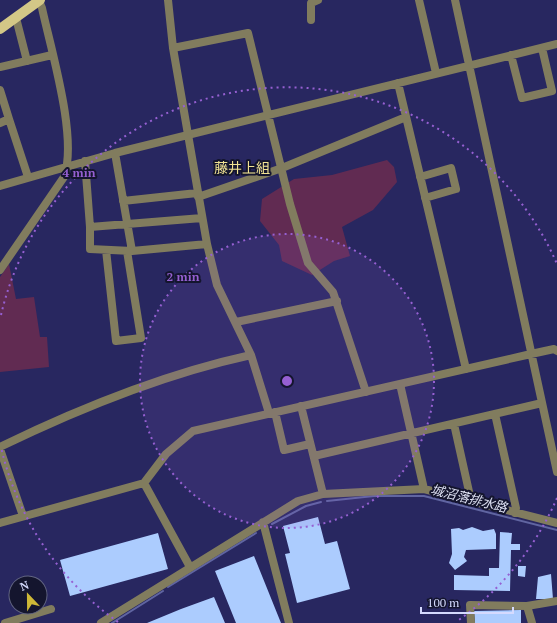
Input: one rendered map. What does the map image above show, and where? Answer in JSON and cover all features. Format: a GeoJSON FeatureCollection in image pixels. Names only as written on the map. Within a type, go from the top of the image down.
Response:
{"type":"FeatureCollection","features":[{"type":"Feature","properties":{"kind":"main road"},"geometry":{"type":"LineString","coordinates":[[0,30],[39,1]]}},
{"type":"Feature","properties":{"kind":"street"},"geometry":{"type":"LineString","coordinates":[[168,0],[173,48],[197,195],[217,285],[251,355],[284,450],[310,444]]}},
{"type":"Feature","properties":{"kind":"street"},"geometry":{"type":"LineString","coordinates":[[311,20],[311,3],[318,0]]}},
{"type":"Feature","properties":{"kind":"street"},"geometry":{"type":"LineString","coordinates":[[419,0],[436,73]]}},
{"type":"Feature","properties":{"kind":"street"},"geometry":{"type":"LineString","coordinates":[[454,0],[557,472]]}},
{"type":"Feature","properties":{"kind":"street"},"geometry":{"type":"LineString","coordinates":[[0,270],[64,177],[68,166],[67,126],[39,1]]}},
{"type":"Feature","properties":{"kind":"street"},"geometry":{"type":"LineString","coordinates":[[16,18],[27,61]]}},
{"type":"Feature","properties":{"kind":"street"},"geometry":{"type":"LineString","coordinates":[[173,48],[248,33],[308,263],[333,292],[366,392]]}},
{"type":"Feature","properties":{"kind":"street"},"geometry":{"type":"LineString","coordinates":[[0,186],[115,153],[557,44]]}},
{"type":"Feature","properties":{"kind":"street"},"geometry":{"type":"LineString","coordinates":[[511,55],[522,98],[552,91],[542,48]]}},
{"type":"Feature","properties":{"kind":"street"},"geometry":{"type":"LineString","coordinates":[[0,67],[52,56]]}},
{"type":"Feature","properties":{"kind":"street"},"geometry":{"type":"LineString","coordinates":[[398,82],[466,369]]}},
{"type":"Feature","properties":{"kind":"street"},"geometry":{"type":"LineString","coordinates":[[0,90],[28,177]]}},
{"type":"Feature","properties":{"kind":"street"},"geometry":{"type":"LineString","coordinates":[[123,201],[197,195],[282,168],[406,117]]}},
{"type":"Feature","properties":{"kind":"street"},"geometry":{"type":"LineString","coordinates":[[0,123],[9,119]]}},
{"type":"Feature","properties":{"kind":"street"},"geometry":{"type":"LineString","coordinates":[[106,250],[116,341],[141,338],[129,251],[127,224],[115,153]]}},
{"type":"Feature","properties":{"kind":"street"},"geometry":{"type":"LineString","coordinates":[[85,161],[90,226],[90,249],[129,251],[207,244]]}},
{"type":"Feature","properties":{"kind":"street"},"geometry":{"type":"LineString","coordinates":[[420,177],[450,168],[456,189],[425,198]]}},
{"type":"Feature","properties":{"kind":"street"},"geometry":{"type":"LineString","coordinates":[[90,226],[202,218]]}},
{"type":"Feature","properties":{"kind":"street"},"geometry":{"type":"LineString","coordinates":[[236,322],[337,301]]}},
{"type":"Feature","properties":{"kind":"street"},"geometry":{"type":"LineString","coordinates":[[0,523],[144,483],[166,454],[193,431],[531,354],[554,349],[557,351]]}},
{"type":"Feature","properties":{"kind":"street"},"geometry":{"type":"LineString","coordinates":[[23,516],[0,448],[103,401],[216,363],[251,355]]}},
{"type":"Feature","properties":{"kind":"street"},"geometry":{"type":"LineString","coordinates":[[400,384],[424,489]]}},
{"type":"Feature","properties":{"kind":"street"},"geometry":{"type":"LineString","coordinates":[[314,456],[542,403]]}},
{"type":"Feature","properties":{"kind":"street"},"geometry":{"type":"LineString","coordinates":[[301,406],[323,494]]}},
{"type":"Feature","properties":{"kind":"street"},"geometry":{"type":"LineString","coordinates":[[495,414],[516,508],[515,513]]}},
{"type":"Feature","properties":{"kind":"street"},"geometry":{"type":"LineString","coordinates":[[454,424],[469,501]]}},
{"type":"Feature","properties":{"kind":"street"},"geometry":{"type":"LineString","coordinates":[[144,483],[190,567]]}},
{"type":"Feature","properties":{"kind":"street"},"geometry":{"type":"LineString","coordinates":[[101,623],[298,501],[323,494],[424,489],[557,523]]}},
{"type":"Feature","properties":{"kind":"street"},"geometry":{"type":"LineString","coordinates":[[263,522],[289,623]]}},
{"type":"Feature","properties":{"kind":"street"},"geometry":{"type":"LineString","coordinates":[[471,623],[470,605],[527,606],[557,601]]}},
{"type":"Feature","properties":{"kind":"street"},"geometry":{"type":"LineString","coordinates":[[527,606],[532,623]]}},
{"type":"Feature","properties":{"kind":"street"},"geometry":{"type":"LineString","coordinates":[[5,623],[51,609]]}},
{"type":"Feature","properties":{"kind":"shaded area"},"geometry":{"type":"Polygon","coordinates":[[[387,160],[394,167],[397,182],[373,210],[342,227],[350,256],[334,261],[312,275],[282,261],[279,245],[260,221],[262,199],[294,179],[332,175],[387,160]]]}},
{"type":"Feature","properties":{"kind":"shaded area"},"geometry":{"type":"Polygon","coordinates":[[[9,264],[16,299],[34,297],[40,337],[47,337],[49,367],[0,372],[0,277],[9,264]]]}},
{"type":"Feature","properties":{"kind":"building"},"geometry":{"type":"Polygon","coordinates":[[[318,517],[325,544],[337,541],[350,589],[297,603],[285,554],[290,553],[283,526],[318,517]]]}},
{"type":"Feature","properties":{"kind":"building"},"geometry":{"type":"Polygon","coordinates":[[[472,527],[483,531],[494,529],[496,534],[496,549],[466,550],[464,557],[467,561],[455,570],[449,563],[452,554],[451,529],[459,528],[463,530],[472,527]]]}},
{"type":"Feature","properties":{"kind":"building"},"geometry":{"type":"Polygon","coordinates":[[[500,532],[512,533],[511,544],[520,544],[520,550],[511,550],[510,591],[454,590],[454,575],[489,576],[489,568],[499,568],[500,532]]]}},
{"type":"Feature","properties":{"kind":"building"},"geometry":{"type":"Polygon","coordinates":[[[158,533],[168,569],[70,596],[60,560],[158,533]]]}},
{"type":"Feature","properties":{"kind":"building"},"geometry":{"type":"Polygon","coordinates":[[[254,556],[281,623],[236,623],[215,571],[254,556]]]}},
{"type":"Feature","properties":{"kind":"building"},"geometry":{"type":"Polygon","coordinates":[[[518,566],[526,566],[525,577],[518,576],[518,566]]]}},
{"type":"Feature","properties":{"kind":"building"},"geometry":{"type":"Polygon","coordinates":[[[551,574],[553,599],[536,599],[538,577],[551,574]]]}},
{"type":"Feature","properties":{"kind":"building"},"geometry":{"type":"Polygon","coordinates":[[[214,597],[225,623],[147,623],[181,609],[214,597]]]}},
{"type":"Feature","properties":{"kind":"building"},"geometry":{"type":"Polygon","coordinates":[[[521,610],[521,623],[475,623],[474,611],[521,610]]]}},
{"type":"Feature","properties":{"kind":"waterway","name":"城沼落排水路"},"geometry":{"type":"LineString","coordinates":[[327,501],[374,496],[424,496],[557,530]]}},
{"type":"Feature","properties":{"kind":"waterway","name":"城沼落排水路"},"geometry":{"type":"LineString","coordinates":[[272,524],[306,506],[321,502]]}},
{"type":"Feature","properties":{"kind":"waterway","name":"城沼落排水路"},"geometry":{"type":"LineString","coordinates":[[168,587],[256,533]]}},
{"type":"Feature","properties":{"kind":"waterway","name":"城沼落排水路"},"geometry":{"type":"LineString","coordinates":[[112,623],[163,591]]}},
{"type":"Feature","properties":{"kind":"district","name":"藤井上組"},"geometry":{"type":"Point","coordinates":[242,168]}}]}
